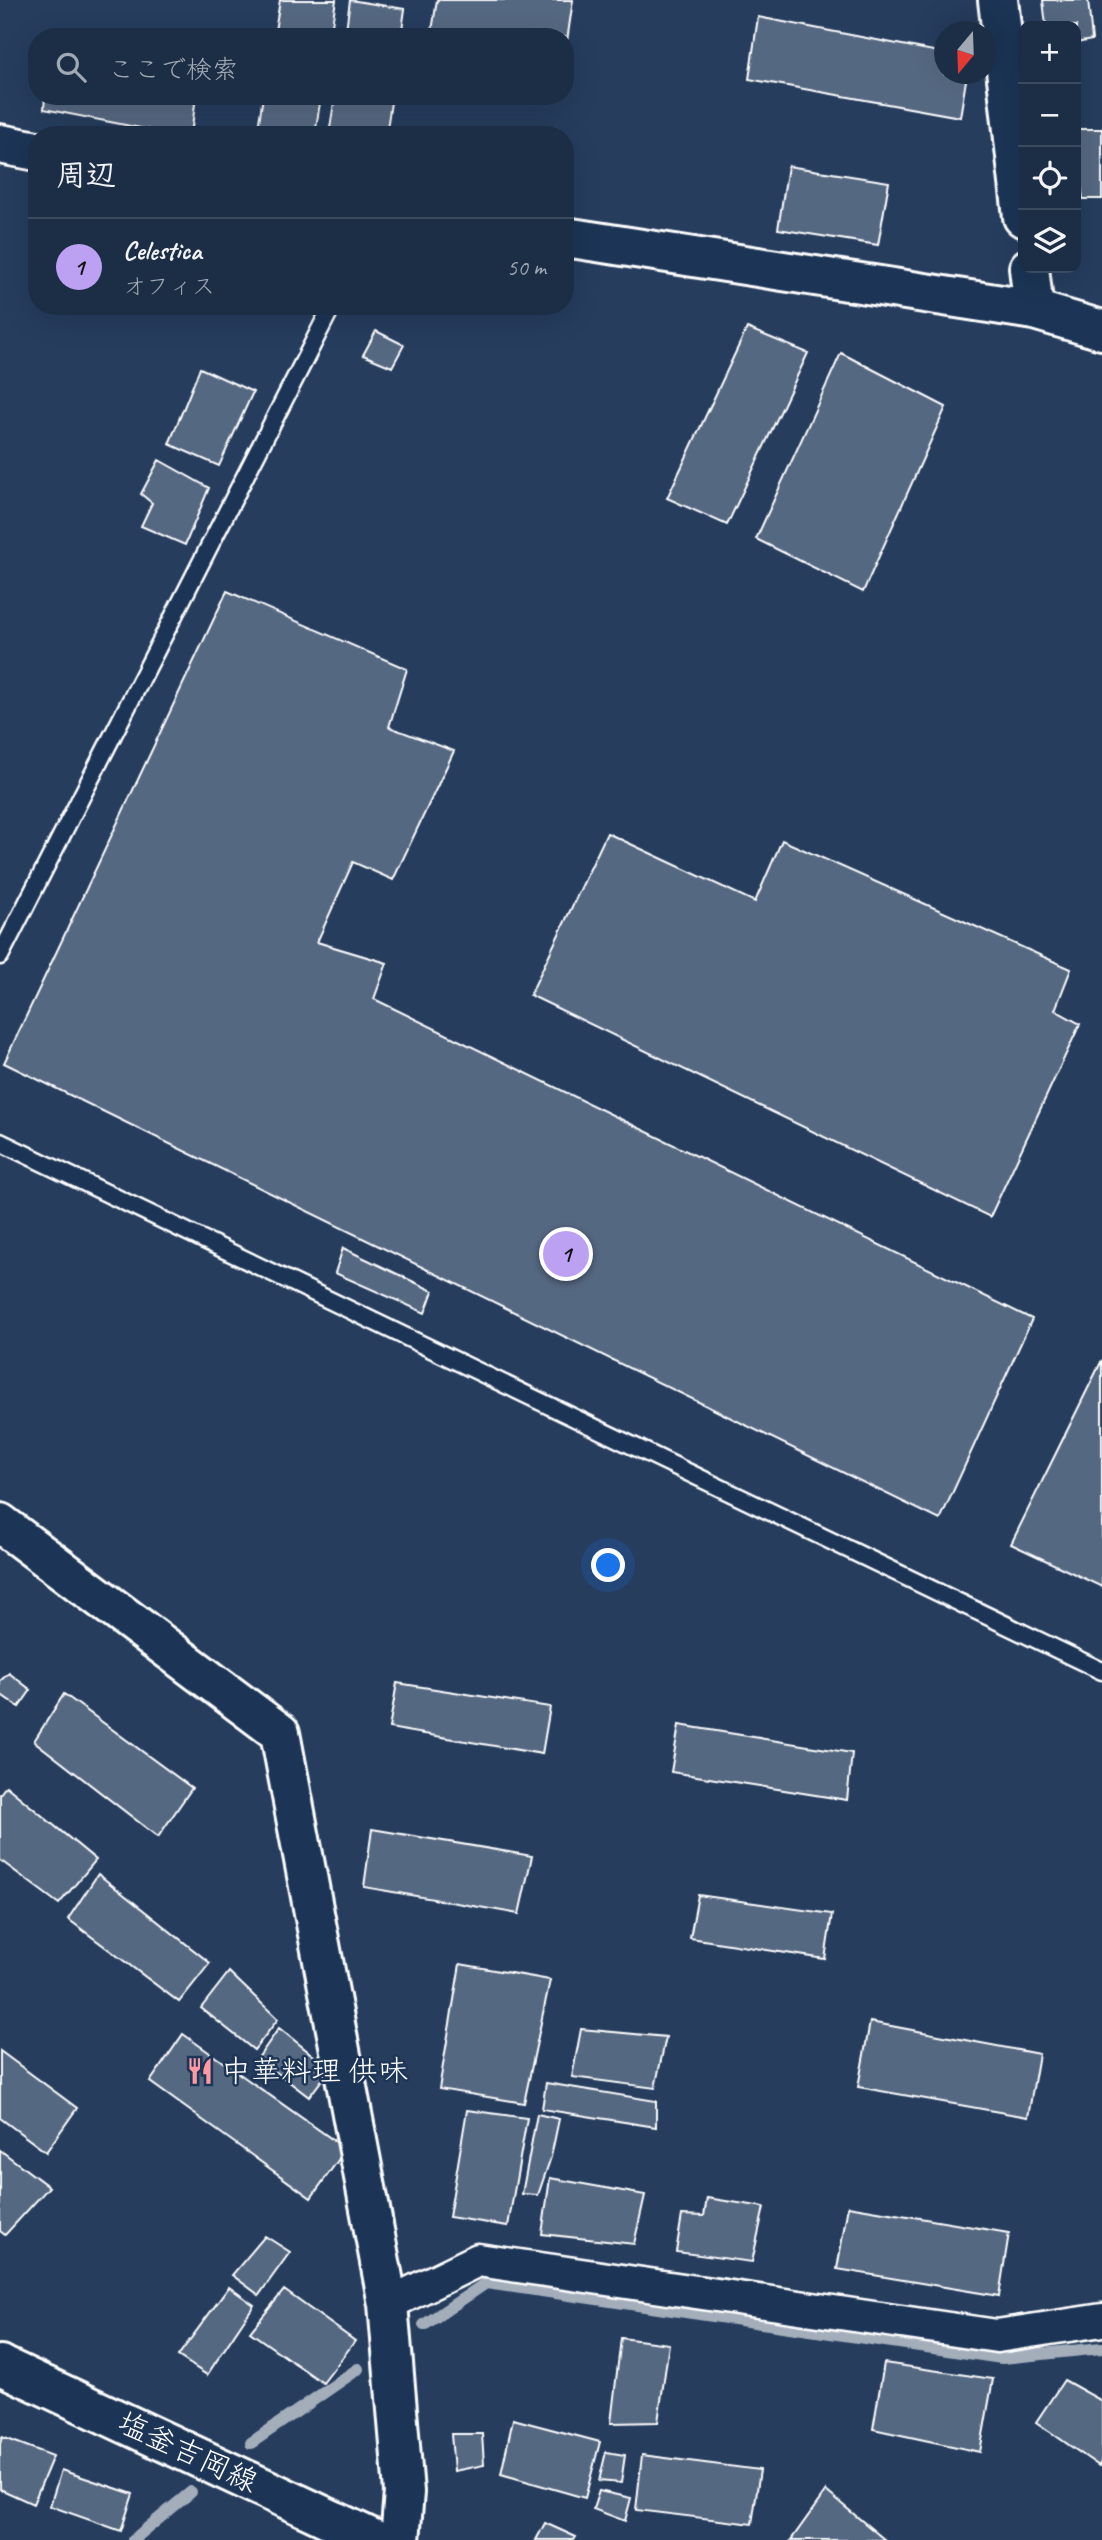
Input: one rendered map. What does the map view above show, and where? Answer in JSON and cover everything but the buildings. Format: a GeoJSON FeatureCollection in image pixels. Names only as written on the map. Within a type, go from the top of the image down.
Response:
{"type":"FeatureCollection","features":[{"type":"Feature","properties":{"kind":"street"},"geometry":{"type":"LineString","coordinates":[[998,0],[1022,210]]}},
{"type":"Feature","properties":{"kind":"street"},"geometry":{"type":"LineString","coordinates":[[0,145],[28,149]]}},
{"type":"Feature","properties":{"kind":"street"},"geometry":{"type":"LineString","coordinates":[[574,238],[1034,310],[1102,330]]}},
{"type":"Feature","properties":{"kind":"street"},"geometry":{"type":"LineString","coordinates":[[1030,273],[1034,310]]}},
{"type":"Feature","properties":{"kind":"street"},"geometry":{"type":"LineString","coordinates":[[0,1522],[280,1733],[388,2304],[404,2492],[400,2540]]}},
{"type":"Feature","properties":{"kind":"street"},"geometry":{"type":"LineString","coordinates":[[388,2304],[478,2260],[997,2336],[1102,2320]]}},
{"type":"Feature","properties":{"kind":"street","name":"塩釜吉岡線"},"geometry":{"type":"LineString","coordinates":[[0,2365],[375,2540]]}},
{"type":"Feature","properties":{"kind":"lane"},"geometry":{"type":"LineString","coordinates":[[0,956],[327,315]]}},
{"type":"Feature","properties":{"kind":"lane"},"geometry":{"type":"LineString","coordinates":[[0,1142],[1102,1671]]}},
{"type":"Feature","properties":{"kind":"waterway"},"geometry":{"type":"LineString","coordinates":[[424,2325],[486,2283],[1002,2358],[1102,2348]]}},
{"type":"Feature","properties":{"kind":"waterway"},"geometry":{"type":"LineString","coordinates":[[251,2443],[358,2369]]}},
{"type":"Feature","properties":{"kind":"waterway"},"geometry":{"type":"LineString","coordinates":[[133,2540],[191,2492]]}},
{"type":"Feature","properties":{"kind":"place","name":"Celestica"},"geometry":{"type":"Point","coordinates":[566,1254]}},
{"type":"Feature","properties":{"kind":"place","name":"中華料理 供味"},"geometry":{"type":"Point","coordinates":[200,2071]}}]}
